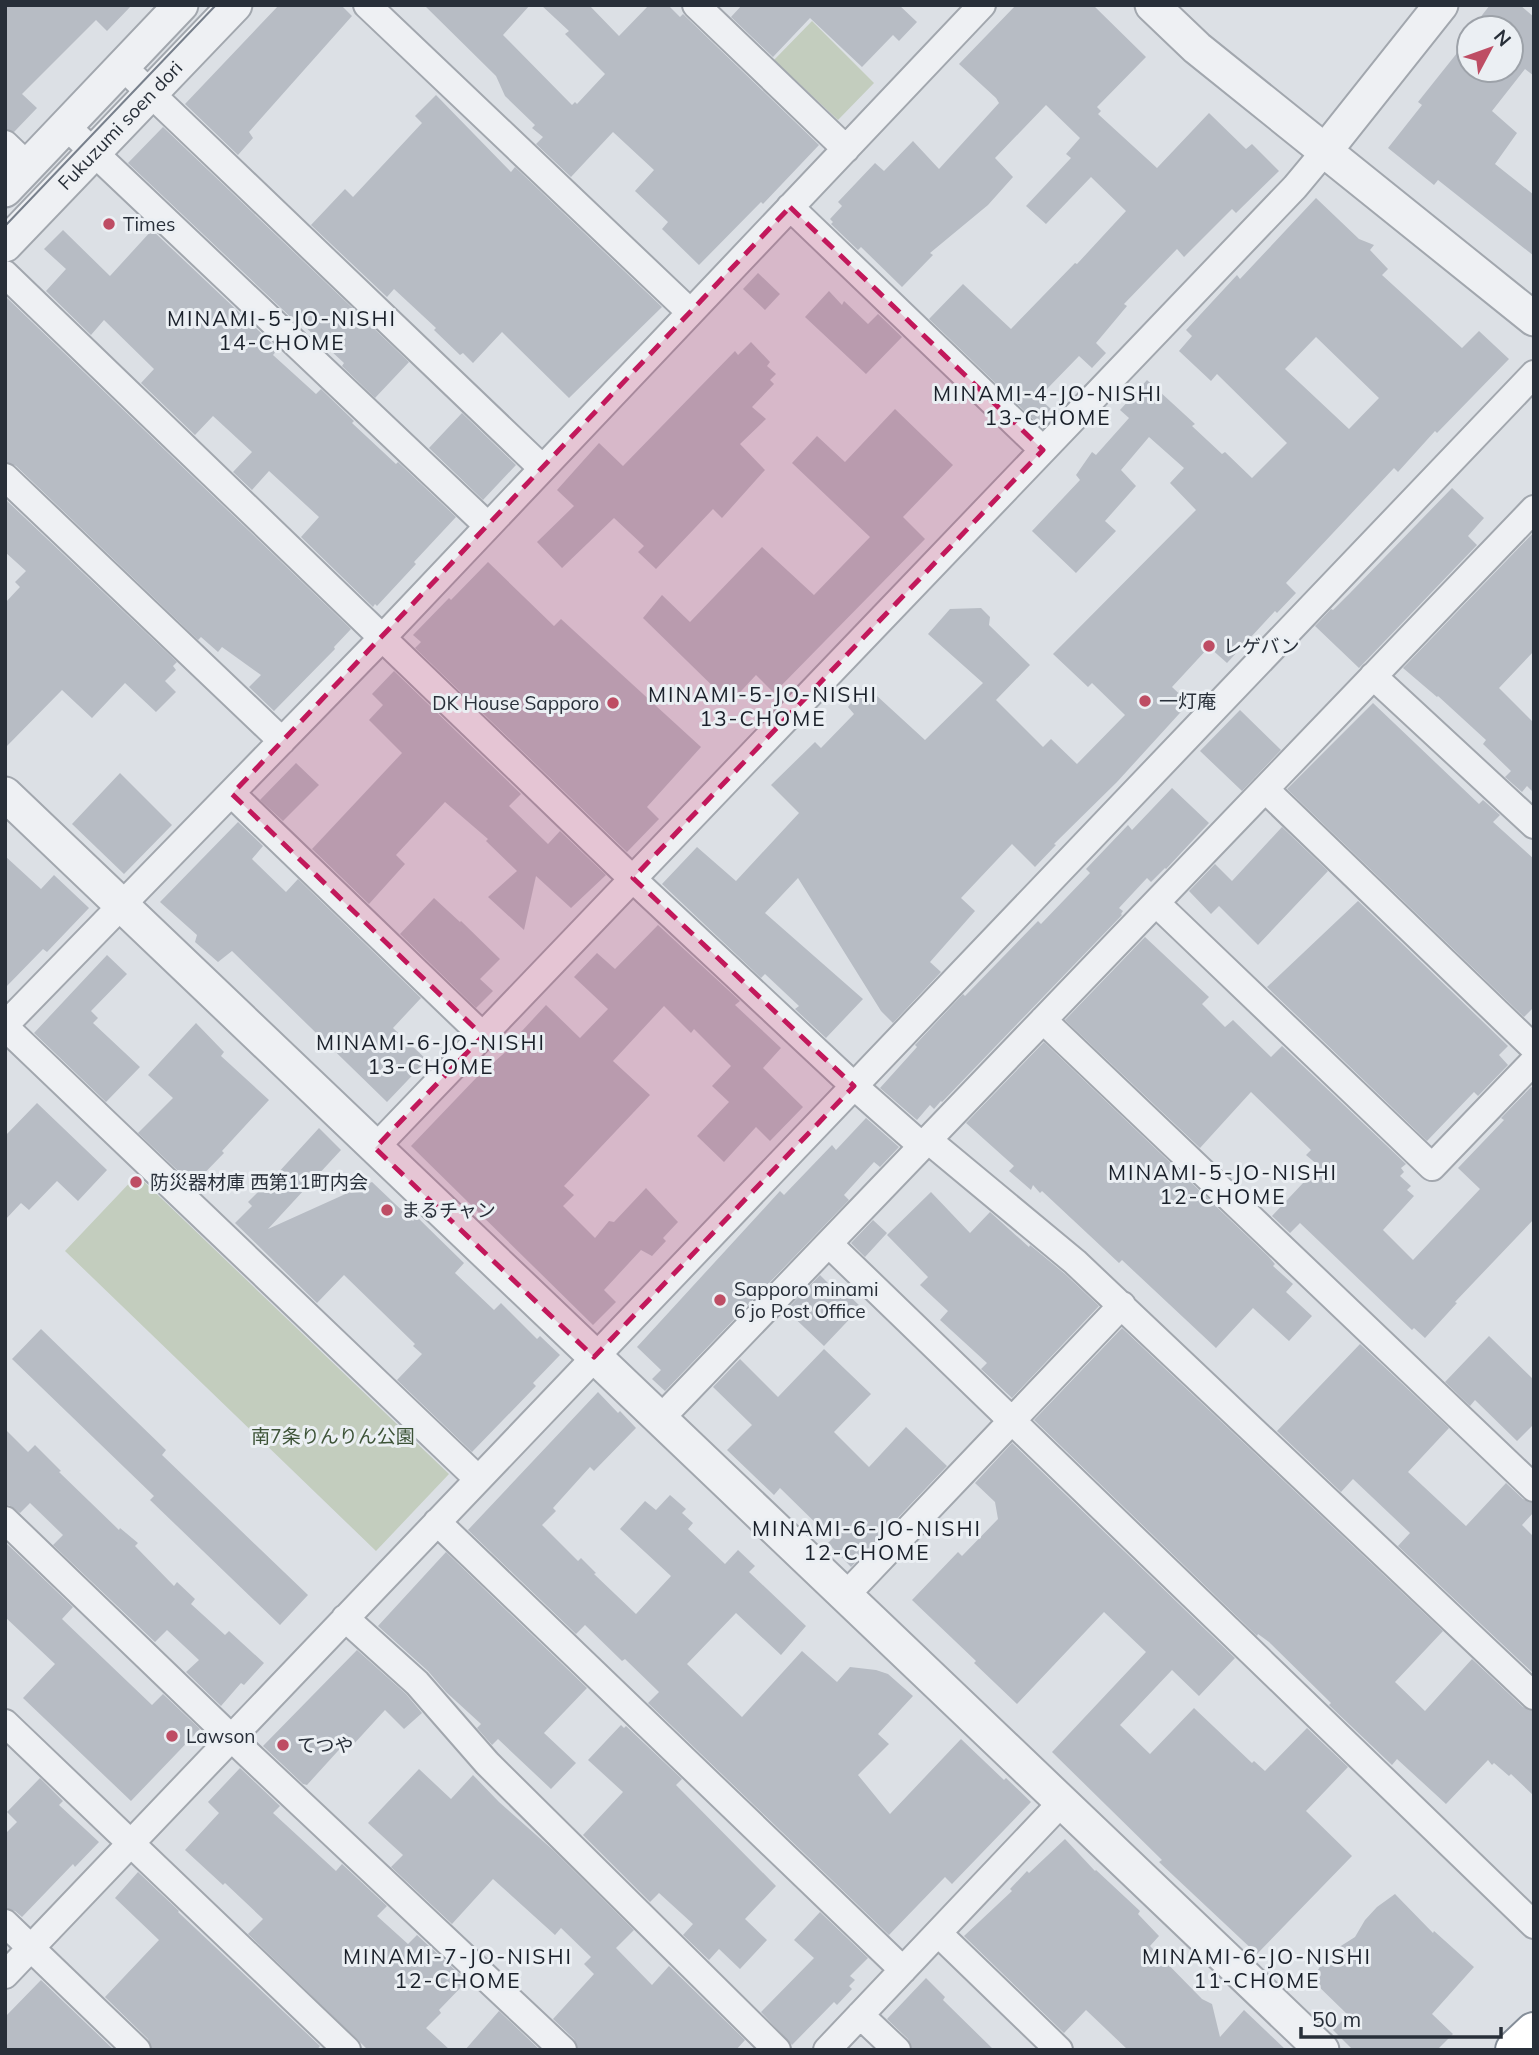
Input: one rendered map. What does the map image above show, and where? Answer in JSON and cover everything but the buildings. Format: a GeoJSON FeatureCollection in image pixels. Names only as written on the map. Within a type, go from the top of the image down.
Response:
{"type":"FeatureCollection","features":[{"type":"Feature","properties":{"kind":"highway"},"geometry":{"type":"LineString","coordinates":[[1514,2050],[1534,2032]]}},
{"type":"Feature","properties":{"kind":"street","name":"Fukuzumi soen dori"},"geometry":{"type":"LineString","coordinates":[[5,190],[17,155],[66,126],[181,5]]}},
{"type":"Feature","properties":{"kind":"street","name":"Fukuzumi soen dori"},"geometry":{"type":"LineString","coordinates":[[5,245],[235,5]]}},
{"type":"Feature","properties":{"kind":"street"},"geometry":{"type":"LineString","coordinates":[[367,5],[690,312]]}},
{"type":"Feature","properties":{"kind":"street"},"geometry":{"type":"LineString","coordinates":[[696,5],[846,149]]}},
{"type":"Feature","properties":{"kind":"street"},"geometry":{"type":"LineString","coordinates":[[478,1479],[5,1026],[383,637],[982,5]]}},
{"type":"Feature","properties":{"kind":"street"},"geometry":{"type":"LineString","coordinates":[[1152,5],[1197,48],[1534,319]]}},
{"type":"Feature","properties":{"kind":"street"},"geometry":{"type":"LineString","coordinates":[[375,1148],[1295,187],[1441,5]]}},
{"type":"Feature","properties":{"kind":"street"},"geometry":{"type":"LineString","coordinates":[[122,66],[542,468]]}},
{"type":"Feature","properties":{"kind":"street"},"geometry":{"type":"LineString","coordinates":[[66,126],[487,525]]}},
{"type":"Feature","properties":{"kind":"street"},"geometry":{"type":"LineString","coordinates":[[790,208],[1043,450]]}},
{"type":"Feature","properties":{"kind":"street"},"geometry":{"type":"LineString","coordinates":[[5,274],[633,878],[854,1086],[1075,1262],[1534,1696]]}},
{"type":"Feature","properties":{"kind":"street"},"geometry":{"type":"LineString","coordinates":[[5,1975],[1534,374]]}},
{"type":"Feature","properties":{"kind":"street"},"geometry":{"type":"LineString","coordinates":[[5,477],[282,741]]}},
{"type":"Feature","properties":{"kind":"street"},"geometry":{"type":"LineString","coordinates":[[660,1419],[1534,509]]}},
{"type":"Feature","properties":{"kind":"street"},"geometry":{"type":"LineString","coordinates":[[1373,676],[1534,825]]}},
{"type":"Feature","properties":{"kind":"street"},"geometry":{"type":"LineString","coordinates":[[1156,903],[1432,1167],[1533,1060],[1265,789]]}},
{"type":"Feature","properties":{"kind":"street"},"geometry":{"type":"LineString","coordinates":[[5,794],[1322,2050]]}},
{"type":"Feature","properties":{"kind":"street"},"geometry":{"type":"LineString","coordinates":[[232,794],[483,1035]]}},
{"type":"Feature","properties":{"kind":"street"},"geometry":{"type":"LineString","coordinates":[[1043,1020],[1534,1488]]}},
{"type":"Feature","properties":{"kind":"street"},"geometry":{"type":"LineString","coordinates":[[829,1244],[1534,1925]]}},
{"type":"Feature","properties":{"kind":"street"},"geometry":{"type":"LineString","coordinates":[[845,1596],[1122,1305]]}},
{"type":"Feature","properties":{"kind":"street"},"geometry":{"type":"LineString","coordinates":[[5,1520],[563,2050]]}},
{"type":"Feature","properties":{"kind":"street"},"geometry":{"type":"LineString","coordinates":[[437,1522],[903,1970]]}},
{"type":"Feature","properties":{"kind":"street"},"geometry":{"type":"LineString","coordinates":[[345,1618],[417,1683],[487,1763],[777,2050]]}},
{"type":"Feature","properties":{"kind":"street"},"geometry":{"type":"LineString","coordinates":[[5,1723],[347,2050]]}},
{"type":"Feature","properties":{"kind":"street"},"geometry":{"type":"LineString","coordinates":[[827,2050],[1062,1802]]}},
{"type":"Feature","properties":{"kind":"street"},"geometry":{"type":"LineString","coordinates":[[5,1923],[137,2050]]}},
{"type":"Feature","properties":{"kind":"street"},"geometry":{"type":"LineString","coordinates":[[938,1933],[1059,2050]]}},
{"type":"Feature","properties":{"kind":"street"},"geometry":{"type":"LineString","coordinates":[[860,2015],[897,2050]]}},
{"type":"Feature","properties":{"kind":"highlighted area"},"geometry":{"type":"Polygon","coordinates":[[[790,207],[1043,450],[633,878],[854,1086],[594,1357],[375,1148],[483,1036],[232,794],[790,207]]]}},
{"type":"Feature","properties":{"kind":"green space"},"geometry":{"type":"Polygon","coordinates":[[[812,21],[874,83],[838,120],[774,60],[812,21]]]}},
{"type":"Feature","properties":{"kind":"green space","name":"南7条りんりん公園"},"geometry":{"type":"Polygon","coordinates":[[[137,1175],[449,1474],[376,1551],[65,1251],[137,1175]]]}},
{"type":"Feature","properties":{"kind":"tram line"},"geometry":{"type":"LineString","coordinates":[[5,226],[216,5]]}},
{"type":"Feature","properties":{"kind":"place","name":"Times"},"geometry":{"type":"Point","coordinates":[109,224]}},
{"type":"Feature","properties":{"kind":"place","name":"レゲバン"},"geometry":{"type":"Point","coordinates":[1209,646]}},
{"type":"Feature","properties":{"kind":"place","name":"一灯庵"},"geometry":{"type":"Point","coordinates":[1145,701]}},
{"type":"Feature","properties":{"kind":"place","name":"DK House Sapporo"},"geometry":{"type":"Point","coordinates":[613,703]}},
{"type":"Feature","properties":{"kind":"place","name":"防災器材庫 西第11町内会"},"geometry":{"type":"Point","coordinates":[136,1182]}},
{"type":"Feature","properties":{"kind":"place","name":"まるチャン"},"geometry":{"type":"Point","coordinates":[387,1210]}},
{"type":"Feature","properties":{"kind":"place","name":"Sapporo minami 6 jo Post Office"},"geometry":{"type":"Point","coordinates":[720,1300]}},
{"type":"Feature","properties":{"kind":"place","name":"Lawson"},"geometry":{"type":"Point","coordinates":[172,1736]}},
{"type":"Feature","properties":{"kind":"place","name":"てつや"},"geometry":{"type":"Point","coordinates":[283,1745]}},
{"type":"Feature","properties":{"kind":"district","name":"MINAMI-5-JO-NISHI 14-CHOME"},"geometry":{"type":"Point","coordinates":[282,331]}},
{"type":"Feature","properties":{"kind":"district","name":"MINAMI-4-JO-NISHI 13-CHOME"},"geometry":{"type":"Point","coordinates":[1048,406]}},
{"type":"Feature","properties":{"kind":"district","name":"MINAMI-5-JO-NISHI 13-CHOME"},"geometry":{"type":"Point","coordinates":[763,707]}},
{"type":"Feature","properties":{"kind":"district","name":"MINAMI-6-JO-NISHI 13-CHOME"},"geometry":{"type":"Point","coordinates":[431,1055]}},
{"type":"Feature","properties":{"kind":"district","name":"MINAMI-5-JO-NISHI 12-CHOME"},"geometry":{"type":"Point","coordinates":[1223,1185]}},
{"type":"Feature","properties":{"kind":"district","name":"MINAMI-6-JO-NISHI 12-CHOME"},"geometry":{"type":"Point","coordinates":[867,1541]}},
{"type":"Feature","properties":{"kind":"district","name":"MINAMI-7-JO-NISHI 12-CHOME"},"geometry":{"type":"Point","coordinates":[458,1969]}},
{"type":"Feature","properties":{"kind":"district","name":"MINAMI-6-JO-NISHI 11-CHOME"},"geometry":{"type":"Point","coordinates":[1257,1969]}}]}
